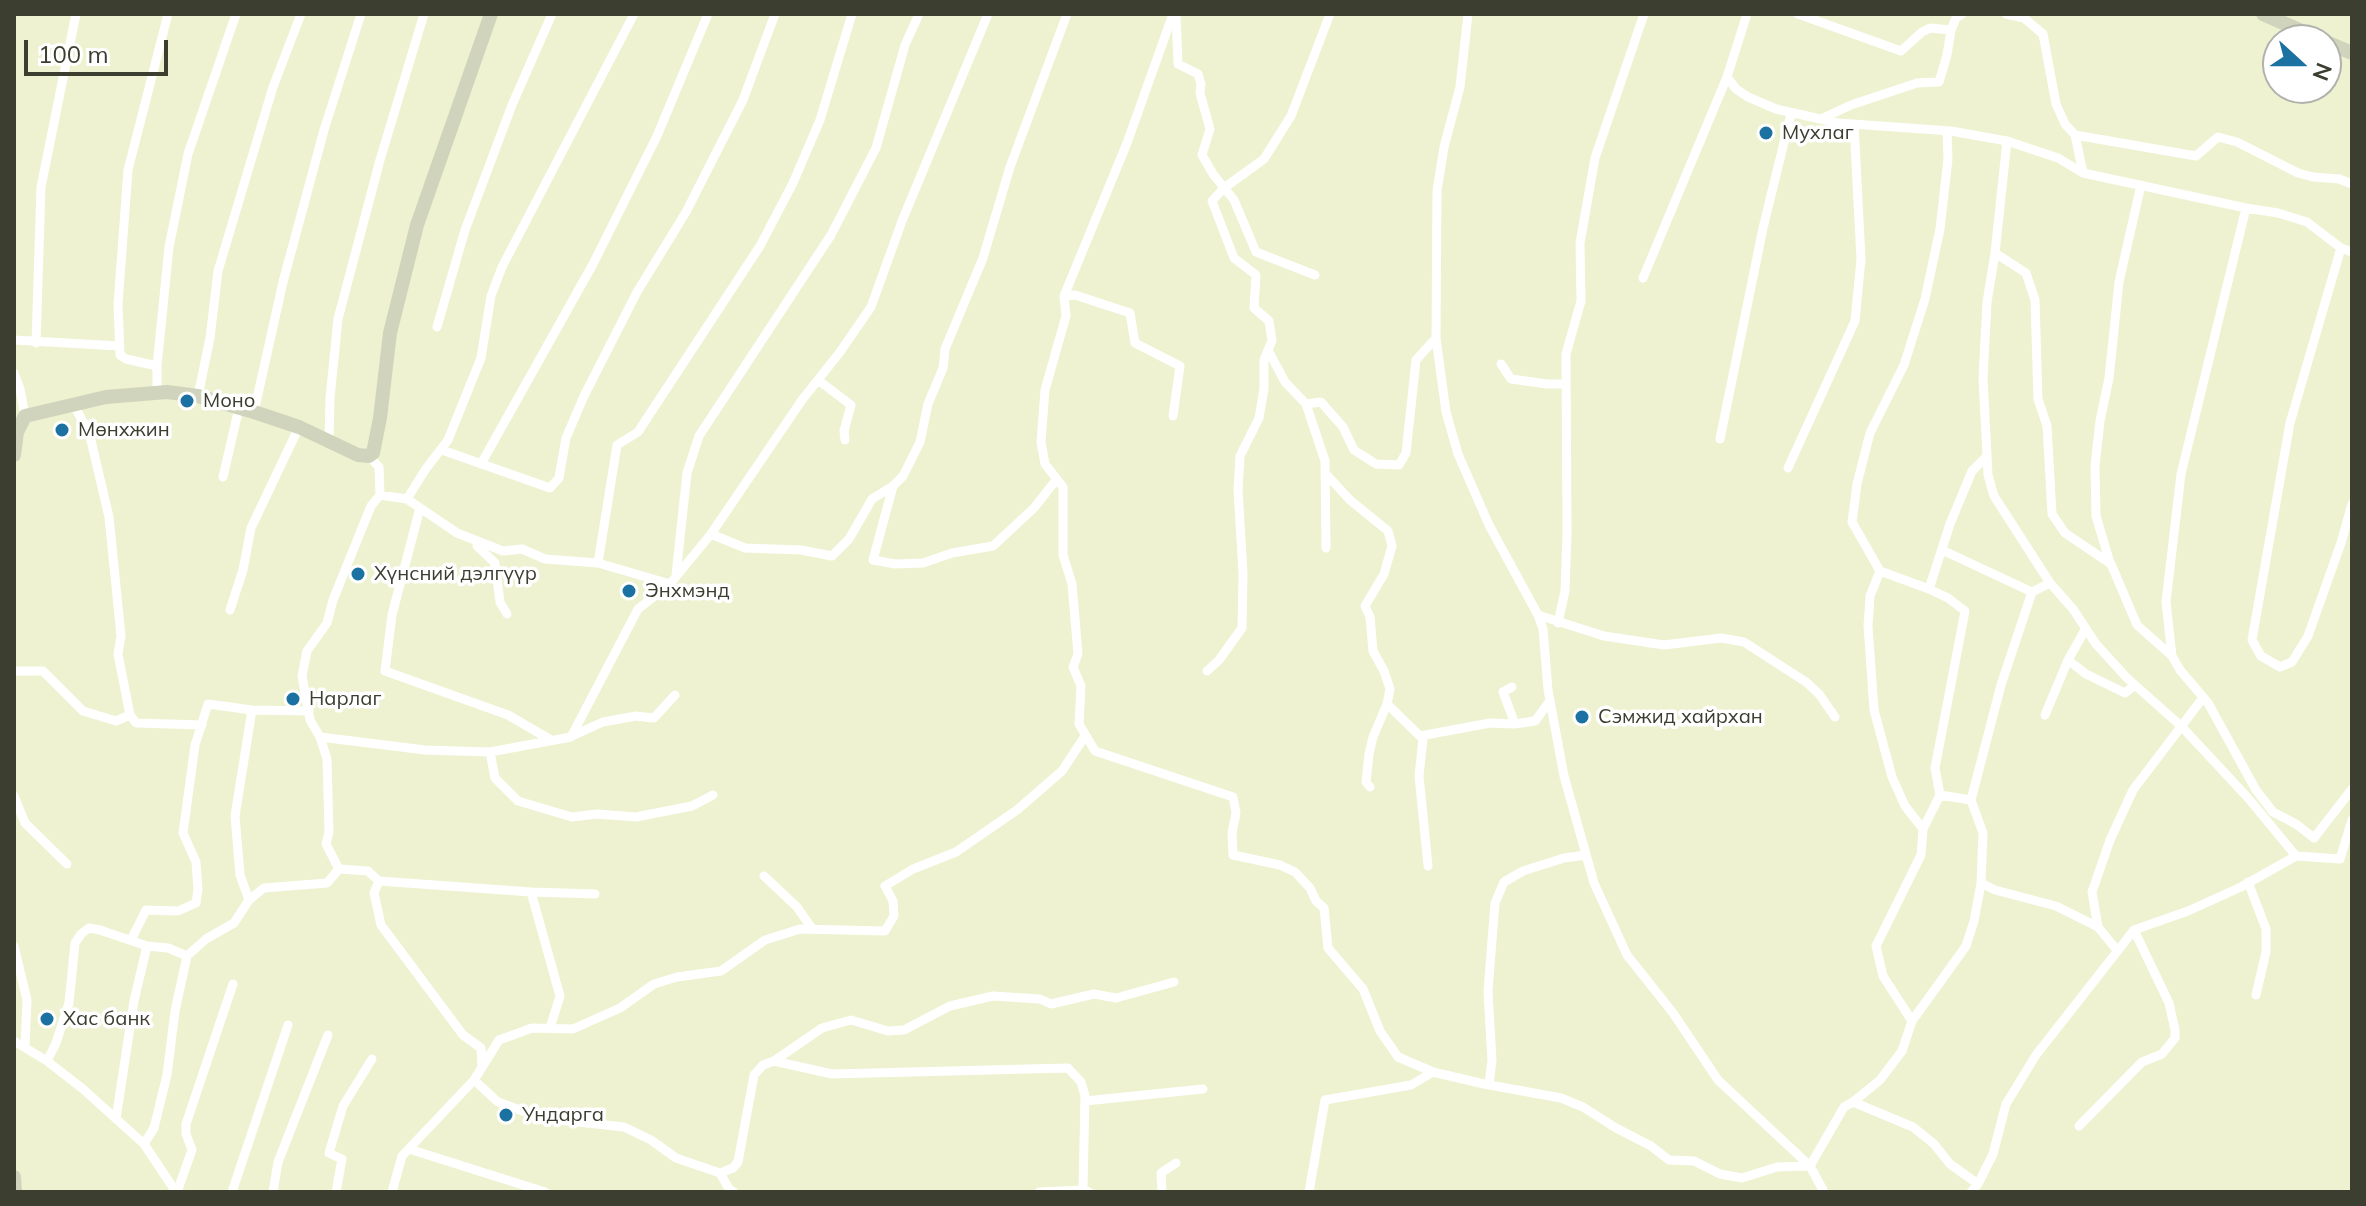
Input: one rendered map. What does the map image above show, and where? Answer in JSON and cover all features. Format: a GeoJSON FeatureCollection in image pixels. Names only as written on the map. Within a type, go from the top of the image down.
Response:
{"type":"FeatureCollection","features":[{"type":"Feature","properties":{"kind":"street"},"geometry":{"type":"LineString","coordinates":[[36,343],[41,187],[76,14]]}},
{"type":"Feature","properties":{"kind":"street"},"geometry":{"type":"LineString","coordinates":[[157,366],[120,355],[118,304],[128,170],[168,14]]}},
{"type":"Feature","properties":{"kind":"street"},"geometry":{"type":"LineString","coordinates":[[157,392],[169,247],[188,154],[236,14]]}},
{"type":"Feature","properties":{"kind":"street"},"geometry":{"type":"LineString","coordinates":[[198,396],[210,338],[218,271],[273,87],[301,14]]}},
{"type":"Feature","properties":{"kind":"street"},"geometry":{"type":"LineString","coordinates":[[223,477],[247,410],[324,130],[361,14]]}},
{"type":"Feature","properties":{"kind":"street"},"geometry":{"type":"LineString","coordinates":[[329,441],[338,319],[380,160],[424,14]]}},
{"type":"Feature","properties":{"kind":"street"},"geometry":{"type":"LineString","coordinates":[[369,456],[375,447],[390,333],[417,225],[491,14]]}},
{"type":"Feature","properties":{"kind":"street"},"geometry":{"type":"LineString","coordinates":[[437,327],[476,202],[512,105],[552,14]]}},
{"type":"Feature","properties":{"kind":"street"},"geometry":{"type":"LineString","coordinates":[[407,499],[448,440],[481,358],[491,296],[502,267],[634,14]]}},
{"type":"Feature","properties":{"kind":"street"},"geometry":{"type":"LineString","coordinates":[[481,464],[600,249],[657,136],[708,14]]}},
{"type":"Feature","properties":{"kind":"street"},"geometry":{"type":"LineString","coordinates":[[442,450],[550,488],[559,478],[566,438],[584,396],[637,292],[686,212],[743,100],[775,14]]}},
{"type":"Feature","properties":{"kind":"street"},"geometry":{"type":"LineString","coordinates":[[598,563],[617,445],[638,432],[760,246],[793,183],[820,120],[852,14]]}},
{"type":"Feature","properties":{"kind":"street"},"geometry":{"type":"LineString","coordinates":[[673,580],[687,473],[699,436],[831,235],[876,148],[905,45],[919,14]]}},
{"type":"Feature","properties":{"kind":"street"},"geometry":{"type":"LineString","coordinates":[[571,737],[638,609],[673,580],[711,534],[871,307],[902,221],[988,14]]}},
{"type":"Feature","properties":{"kind":"street"},"geometry":{"type":"LineString","coordinates":[[711,534],[745,548],[801,550],[832,556],[849,539],[872,499],[903,476],[920,442],[928,404],[943,368],[945,349],[983,258],[1010,167],[1067,14]]}},
{"type":"Feature","properties":{"kind":"street"},"geometry":{"type":"LineString","coordinates":[[1174,14],[1178,64],[1198,74],[1210,129],[1202,155],[1234,200],[1256,252],[1315,275]]}},
{"type":"Feature","properties":{"kind":"street"},"geometry":{"type":"LineString","coordinates":[[1174,14],[1127,143],[1064,296],[1066,316],[1045,390],[1041,442],[1045,464],[1063,487],[1063,555],[1072,584],[1078,654],[1073,667],[1081,686],[1079,724],[1085,736],[1095,751],[1233,797],[1236,813],[1232,833],[1233,855],[1280,865],[1295,872],[1310,888],[1316,901],[1324,908],[1328,948],[1363,989],[1380,1031],[1398,1057],[1433,1072],[1561,1098],[1583,1107],[1651,1146],[1669,1160],[1694,1161],[1731,1177],[1749,1177],[1777,1167],[1810,1166]]}},
{"type":"Feature","properties":{"kind":"street"},"geometry":{"type":"LineString","coordinates":[[1207,671],[1242,628],[1240,456],[1259,418],[1264,389],[1264,360],[1272,341],[1269,321],[1254,308],[1256,275],[1234,258],[1212,201],[1224,188],[1264,159],[1291,116],[1330,14]]}},
{"type":"Feature","properties":{"kind":"street"},"geometry":{"type":"LineString","coordinates":[[1468,14],[1460,87],[1444,147],[1437,191],[1436,338],[1446,412],[1458,454],[1489,525],[1543,629],[1550,701],[1564,776],[1594,883],[1627,955],[1673,1013],[1718,1080],[1810,1166],[1824,1192]]}},
{"type":"Feature","properties":{"kind":"street"},"geometry":{"type":"LineString","coordinates":[[1558,623],[1565,591],[1567,534],[1566,354],[1581,301],[1580,243],[1595,158],[1644,14]]}},
{"type":"Feature","properties":{"kind":"street"},"geometry":{"type":"LineString","coordinates":[[1643,278],[1727,77],[1747,14]]}},
{"type":"Feature","properties":{"kind":"street"},"geometry":{"type":"LineString","coordinates":[[1798,14],[1901,51],[1930,28],[1951,30]]}},
{"type":"Feature","properties":{"kind":"street"},"geometry":{"type":"LineString","coordinates":[[1821,119],[1851,105],[1917,83],[1939,82],[1951,30],[1956,18],[1962,14]]}},
{"type":"Feature","properties":{"kind":"street"},"geometry":{"type":"LineString","coordinates":[[2006,14],[2024,18],[2043,34],[2056,104],[2065,124],[2075,135],[2083,173]]}},
{"type":"Feature","properties":{"kind":"street"},"geometry":{"type":"LineString","coordinates":[[2263,14],[2286,24]]}},
{"type":"Feature","properties":{"kind":"street"},"geometry":{"type":"LineString","coordinates":[[1727,77],[1736,89],[1748,97],[1791,114],[1854,124],[1947,131],[2007,141],[2058,158],[2083,173],[2278,213],[2307,222],[2341,248],[2352,252]]}},
{"type":"Feature","properties":{"kind":"street"},"geometry":{"type":"LineString","coordinates":[[1720,439],[1763,228],[1791,114]]}},
{"type":"Feature","properties":{"kind":"street"},"geometry":{"type":"LineString","coordinates":[[1788,468],[1855,321],[1861,259],[1854,124]]}},
{"type":"Feature","properties":{"kind":"street"},"geometry":{"type":"LineString","coordinates":[[1912,1021],[1883,976],[1876,946],[1921,855],[1923,829],[1940,795],[1935,768],[1965,611],[1929,589],[1880,571],[1852,522],[1857,484],[1870,433],[1904,365],[1925,299],[1940,229],[1948,159],[1947,131]]}},
{"type":"Feature","properties":{"kind":"street"},"geometry":{"type":"LineString","coordinates":[[2075,135],[2196,156],[2218,137],[2237,142],[2298,173],[2352,184]]}},
{"type":"Feature","properties":{"kind":"street"},"geometry":{"type":"LineString","coordinates":[[2007,141],[1987,302],[1983,378],[1988,475],[1994,496],[2050,583],[2073,609],[2085,630],[2135,685],[2181,726],[2240,789],[2296,856]]}},
{"type":"Feature","properties":{"kind":"street"},"geometry":{"type":"LineString","coordinates":[[2141,185],[2119,282],[2109,378],[2095,466],[2096,516],[2111,564],[2137,625],[2172,656],[2208,703],[2256,790],[2273,812],[2314,838],[2352,789]]}},
{"type":"Feature","properties":{"kind":"street"},"geometry":{"type":"LineString","coordinates":[[2172,656],[2166,602],[2181,474],[2246,208]]}},
{"type":"Feature","properties":{"kind":"street"},"geometry":{"type":"LineString","coordinates":[[2341,248],[2290,423],[2252,640],[2261,656],[2280,667],[2292,662],[2308,636],[2347,542],[2352,504]]}},
{"type":"Feature","properties":{"kind":"street"},"geometry":{"type":"LineString","coordinates":[[1995,253],[2026,273],[2035,300],[2038,399],[2047,426],[2052,514],[2065,533],[2111,564]]}},
{"type":"Feature","properties":{"kind":"street"},"geometry":{"type":"LineString","coordinates":[[1064,296],[1075,295],[1130,313],[1135,343],[1180,366],[1173,416]]}},
{"type":"Feature","properties":{"kind":"street"},"geometry":{"type":"LineString","coordinates":[[1306,404],[1321,402],[1343,427],[1354,450],[1376,464],[1399,465],[1406,453],[1416,360],[1436,338]]}},
{"type":"Feature","properties":{"kind":"street"},"geometry":{"type":"LineString","coordinates":[[14,340],[119,346]]}},
{"type":"Feature","properties":{"kind":"street"},"geometry":{"type":"LineString","coordinates":[[1268,350],[1285,382],[1306,404],[1325,461],[1326,548]]}},
{"type":"Feature","properties":{"kind":"street"},"geometry":{"type":"LineString","coordinates":[[1501,364],[1511,379],[1566,384]]}},
{"type":"Feature","properties":{"kind":"street"},"geometry":{"type":"LineString","coordinates":[[14,373],[25,416],[17,432],[14,455]]}},
{"type":"Feature","properties":{"kind":"street"},"geometry":{"type":"LineString","coordinates":[[818,380],[851,405],[844,431],[845,440]]}},
{"type":"Feature","properties":{"kind":"street"},"geometry":{"type":"LineString","coordinates":[[25,416],[122,395],[157,392],[198,396],[299,427],[358,455],[369,456],[379,467],[380,495],[371,506],[357,536],[327,623],[307,651],[303,663],[302,676],[310,720],[327,759],[329,832],[326,844],[339,869]]}},
{"type":"Feature","properties":{"kind":"street"},"geometry":{"type":"LineString","coordinates":[[73,404],[89,432],[109,517],[121,636],[118,654],[130,715],[136,723],[202,725]]}},
{"type":"Feature","properties":{"kind":"street"},"geometry":{"type":"LineString","coordinates":[[230,610],[243,570],[251,528],[299,427]]}},
{"type":"Feature","properties":{"kind":"street"},"geometry":{"type":"LineString","coordinates":[[1929,589],[1972,471],[1987,456]]}},
{"type":"Feature","properties":{"kind":"street"},"geometry":{"type":"LineString","coordinates":[[1325,473],[1350,500],[1388,531],[1392,546],[1384,574],[1365,606],[1370,617],[1373,651],[1390,689],[1371,746],[1366,782],[1370,787]]}},
{"type":"Feature","properties":{"kind":"street"},"geometry":{"type":"LineString","coordinates":[[893,486],[873,560],[895,564],[923,563],[952,553],[993,546],[1034,508],[1056,480]]}},
{"type":"Feature","properties":{"kind":"street"},"geometry":{"type":"LineString","coordinates":[[380,495],[407,499],[491,557],[495,563],[500,602],[507,614]]}},
{"type":"Feature","properties":{"kind":"street"},"geometry":{"type":"LineString","coordinates":[[420,508],[392,615],[385,671],[508,715],[551,740]]}},
{"type":"Feature","properties":{"kind":"street"},"geometry":{"type":"LineString","coordinates":[[457,533],[503,551],[522,549],[545,559],[598,563],[673,580]]}},
{"type":"Feature","properties":{"kind":"street"},"geometry":{"type":"LineString","coordinates":[[1942,550],[2032,592]]}},
{"type":"Feature","properties":{"kind":"street"},"geometry":{"type":"LineString","coordinates":[[1880,571],[1870,596],[1868,626],[1874,710],[1892,777],[1905,806],[1923,829]]}},
{"type":"Feature","properties":{"kind":"street"},"geometry":{"type":"LineString","coordinates":[[1810,1166],[1844,1107],[1880,1080],[1902,1051],[1912,1021],[1966,946],[1981,883],[1983,833],[1971,800],[2001,685],[2032,592],[2050,583]]}},
{"type":"Feature","properties":{"kind":"street"},"geometry":{"type":"LineString","coordinates":[[1538,615],[1604,636],[1664,645],[1721,638],[1744,642],[1806,682],[1835,717]]}},
{"type":"Feature","properties":{"kind":"street"},"geometry":{"type":"LineString","coordinates":[[2045,715],[2068,660],[2085,630]]}},
{"type":"Feature","properties":{"kind":"street"},"geometry":{"type":"LineString","coordinates":[[2068,660],[2086,674],[2125,693],[2135,685]]}},
{"type":"Feature","properties":{"kind":"street"},"geometry":{"type":"LineString","coordinates":[[14,671],[43,671],[83,711],[116,721],[130,715]]}},
{"type":"Feature","properties":{"kind":"street"},"geometry":{"type":"LineString","coordinates":[[1512,687],[1503,692],[1515,724]]}},
{"type":"Feature","properties":{"kind":"street"},"geometry":{"type":"LineString","coordinates":[[320,737],[425,750],[490,752],[571,737],[603,722],[636,716],[654,718],[675,695]]}},
{"type":"Feature","properties":{"kind":"street"},"geometry":{"type":"LineString","coordinates":[[2098,927],[2092,892],[2110,840],[2133,790],[2202,699]]}},
{"type":"Feature","properties":{"kind":"street"},"geometry":{"type":"LineString","coordinates":[[1420,736],[1490,723],[1535,721],[1550,701]]}},
{"type":"Feature","properties":{"kind":"street"},"geometry":{"type":"LineString","coordinates":[[131,940],[146,910],[178,911],[196,903],[196,862],[183,833],[195,745],[208,704],[252,710],[309,711]]}},
{"type":"Feature","properties":{"kind":"street"},"geometry":{"type":"LineString","coordinates":[[1387,704],[1423,739],[1419,776],[1428,866]]}},
{"type":"Feature","properties":{"kind":"street"},"geometry":{"type":"LineString","coordinates":[[249,900],[240,875],[235,816],[252,710]]}},
{"type":"Feature","properties":{"kind":"street"},"geometry":{"type":"LineString","coordinates":[[392,1192],[402,1156],[474,1080],[499,1040],[532,1028],[573,1029],[620,1008],[654,984],[677,977],[721,971],[765,940],[800,929],[885,931],[894,916],[893,901],[885,886],[913,869],[956,852],[1017,810],[1062,771],[1085,736]]}},
{"type":"Feature","properties":{"kind":"street"},"geometry":{"type":"LineString","coordinates":[[490,752],[495,778],[518,801],[572,817],[597,814],[636,817],[692,806],[713,795]]}},
{"type":"Feature","properties":{"kind":"street"},"geometry":{"type":"LineString","coordinates":[[1940,795],[1971,800]]}},
{"type":"Feature","properties":{"kind":"street"},"geometry":{"type":"LineString","coordinates":[[14,796],[25,823],[67,864]]}},
{"type":"Feature","properties":{"kind":"street"},"geometry":{"type":"LineString","coordinates":[[2340,859],[2352,820]]}},
{"type":"Feature","properties":{"kind":"street"},"geometry":{"type":"LineString","coordinates":[[1489,1085],[1492,1060],[1488,991],[1495,903],[1504,882],[1523,871],[1564,858],[1586,855]]}},
{"type":"Feature","properties":{"kind":"street"},"geometry":{"type":"LineString","coordinates":[[1853,1102],[1913,1127],[1934,1144],[1974,1188],[1993,1154],[2006,1104],[2036,1055],[2116,949],[2134,930],[2188,911],[2296,856],[2352,862]]}},
{"type":"Feature","properties":{"kind":"street"},"geometry":{"type":"LineString","coordinates":[[144,1144],[154,1128],[164,1088],[187,956],[206,939],[234,923],[249,900],[264,888],[327,883],[339,869]]}},
{"type":"Feature","properties":{"kind":"street"},"geometry":{"type":"LineString","coordinates":[[339,869],[368,871],[379,881],[595,894]]}},
{"type":"Feature","properties":{"kind":"street"},"geometry":{"type":"LineString","coordinates":[[764,876],[797,907],[813,930]]}},
{"type":"Feature","properties":{"kind":"street"},"geometry":{"type":"LineString","coordinates":[[379,881],[374,893],[381,925],[463,1035],[481,1048],[482,1067]]}},
{"type":"Feature","properties":{"kind":"street"},"geometry":{"type":"LineString","coordinates":[[2248,882],[2266,929],[2266,952],[2256,995]]}},
{"type":"Feature","properties":{"kind":"street"},"geometry":{"type":"LineString","coordinates":[[1981,883],[1995,890],[2056,906],[2098,927],[2116,949]]}},
{"type":"Feature","properties":{"kind":"street"},"geometry":{"type":"LineString","coordinates":[[531,892],[560,996],[550,1028]]}},
{"type":"Feature","properties":{"kind":"street"},"geometry":{"type":"LineString","coordinates":[[47,1061],[69,1003],[75,943],[89,928],[147,946],[168,948],[187,956]]}},
{"type":"Feature","properties":{"kind":"street"},"geometry":{"type":"LineString","coordinates":[[2079,1126],[2142,1062],[2162,1054],[2175,1038],[2169,1003],[2134,930]]}},
{"type":"Feature","properties":{"kind":"street"},"geometry":{"type":"LineString","coordinates":[[14,946],[27,1000],[25,1046]]}},
{"type":"Feature","properties":{"kind":"street"},"geometry":{"type":"LineString","coordinates":[[116,1119],[134,1001],[147,946]]}},
{"type":"Feature","properties":{"kind":"street"},"geometry":{"type":"LineString","coordinates":[[474,1080],[498,1102],[542,1118],[624,1127],[651,1140],[676,1158],[720,1173],[733,1168],[738,1162],[754,1075],[763,1065],[774,1061],[822,1028],[851,1020],[888,1031],[904,1030],[950,1006],[993,996],[1040,999],[1051,1004],[1094,994],[1116,998],[1174,982]]}},
{"type":"Feature","properties":{"kind":"street"},"geometry":{"type":"LineString","coordinates":[[176,1192],[192,1150],[186,1124],[233,984]]}},
{"type":"Feature","properties":{"kind":"street"},"geometry":{"type":"LineString","coordinates":[[232,1192],[288,1025]]}},
{"type":"Feature","properties":{"kind":"street"},"geometry":{"type":"LineString","coordinates":[[273,1192],[278,1162],[328,1035]]}},
{"type":"Feature","properties":{"kind":"street"},"geometry":{"type":"LineString","coordinates":[[14,1041],[47,1061],[144,1144],[176,1192]]}},
{"type":"Feature","properties":{"kind":"street"},"geometry":{"type":"LineString","coordinates":[[336,1192],[342,1159],[329,1153],[343,1106],[372,1059]]}},
{"type":"Feature","properties":{"kind":"street"},"geometry":{"type":"LineString","coordinates":[[774,1061],[832,1074],[1068,1068],[1081,1082],[1085,1101],[1086,1191],[1039,1192]]}},
{"type":"Feature","properties":{"kind":"street"},"geometry":{"type":"LineString","coordinates":[[1309,1192],[1325,1100],[1411,1085],[1433,1072]]}},
{"type":"Feature","properties":{"kind":"street"},"geometry":{"type":"LineString","coordinates":[[1085,1101],[1203,1089]]}},
{"type":"Feature","properties":{"kind":"street"},"geometry":{"type":"LineString","coordinates":[[409,1149],[545,1192]]}},
{"type":"Feature","properties":{"kind":"street"},"geometry":{"type":"LineString","coordinates":[[1162,1192],[1161,1173],[1176,1163]]}},
{"type":"Feature","properties":{"kind":"street"},"geometry":{"type":"LineString","coordinates":[[720,1173],[734,1192]]}},
{"type":"Feature","properties":{"kind":"street"},"geometry":{"type":"LineString","coordinates":[[14,1178],[15,1192]]}},
{"type":"Feature","properties":{"kind":"place","name":"Мухлаг"},"geometry":{"type":"Point","coordinates":[1766,133]}},
{"type":"Feature","properties":{"kind":"place","name":"Моно"},"geometry":{"type":"Point","coordinates":[187,401]}},
{"type":"Feature","properties":{"kind":"place","name":"Мөнхжин"},"geometry":{"type":"Point","coordinates":[62,430]}},
{"type":"Feature","properties":{"kind":"place","name":"Хүнсний дэлгүүр"},"geometry":{"type":"Point","coordinates":[358,574]}},
{"type":"Feature","properties":{"kind":"place","name":"Энхмэнд"},"geometry":{"type":"Point","coordinates":[629,591]}},
{"type":"Feature","properties":{"kind":"place","name":"Нарлаг"},"geometry":{"type":"Point","coordinates":[293,699]}},
{"type":"Feature","properties":{"kind":"place","name":"Сэмжид хайрхан"},"geometry":{"type":"Point","coordinates":[1582,717]}},
{"type":"Feature","properties":{"kind":"place","name":"Хас банк"},"geometry":{"type":"Point","coordinates":[47,1019]}},
{"type":"Feature","properties":{"kind":"place","name":"Ундарга"},"geometry":{"type":"Point","coordinates":[506,1115]}}]}
